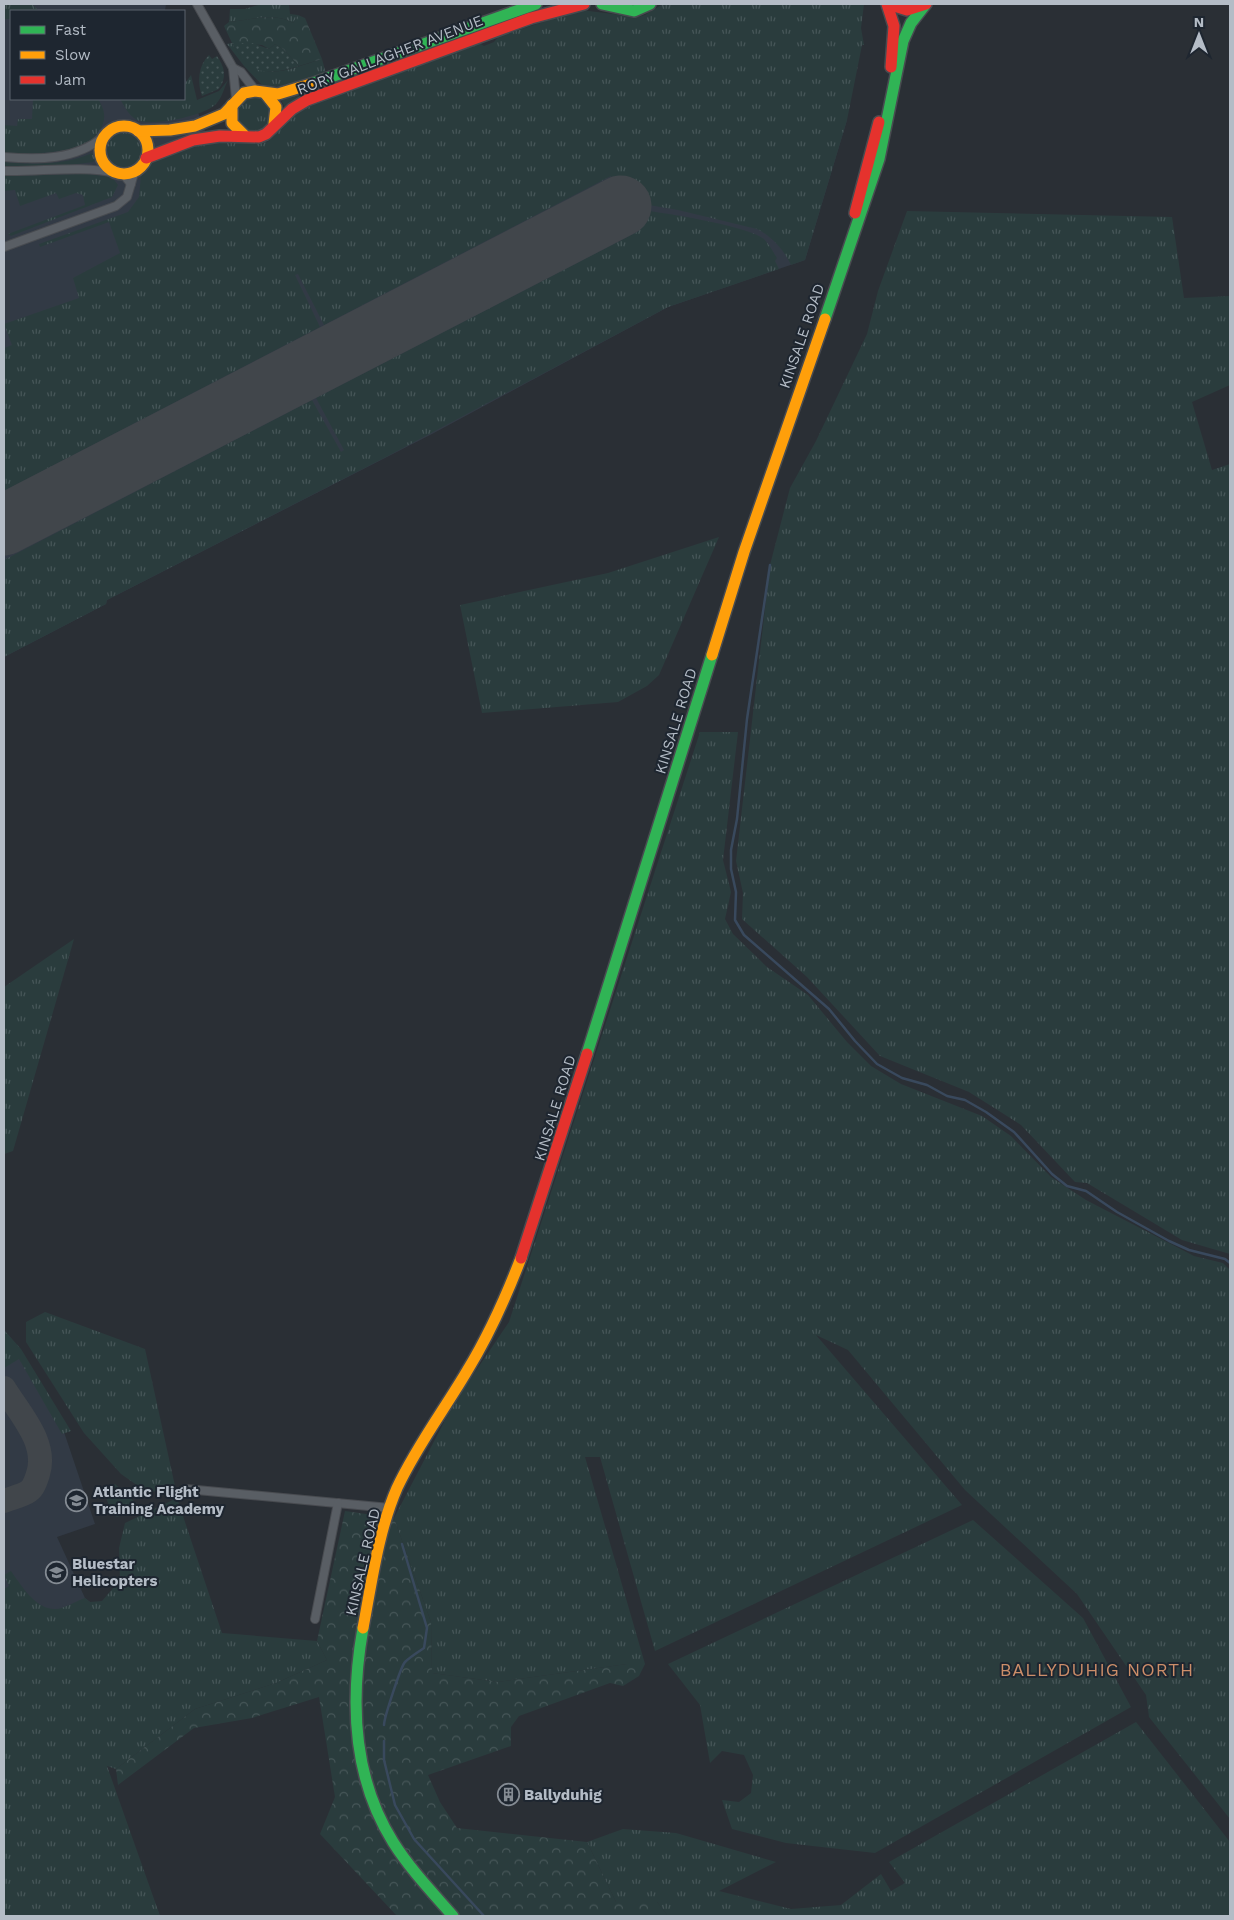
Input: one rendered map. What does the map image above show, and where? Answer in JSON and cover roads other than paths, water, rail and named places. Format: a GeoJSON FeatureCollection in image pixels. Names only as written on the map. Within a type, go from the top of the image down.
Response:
{"type":"FeatureCollection","features":[{"type":"Feature","properties":{"kind":"main road","name":"RORY GALLAGHER AVENUE"},"geometry":{"type":"LineString","coordinates":[[103,138],[118,126],[125,126],[138,131],[156,132],[184,129],[219,117],[241,94],[260,92],[285,93],[536,4]]}},
{"type":"Feature","properties":{"kind":"main road","name":"RORY GALLAGHER AVENUE"},"geometry":{"type":"LineString","coordinates":[[120,173],[135,170],[146,158],[193,140],[220,136],[244,135],[259,137],[272,129],[284,115],[307,100],[531,18],[584,4]]}},
{"type":"Feature","properties":{"kind":"main road"},"geometry":{"type":"LineString","coordinates":[[602,4],[618,5],[634,10],[649,4]]}},
{"type":"Feature","properties":{"kind":"main road"},"geometry":{"type":"LineString","coordinates":[[887,4],[905,10],[926,4]]}},
{"type":"Feature","properties":{"kind":"main road","name":"KINSALE ROAD"},"geometry":{"type":"LineString","coordinates":[[838,277],[877,132],[891,64],[893,22],[892,13],[887,4]]}},
{"type":"Feature","properties":{"kind":"main road","name":"KINSALE ROAD"},"geometry":{"type":"LineString","coordinates":[[454,1916],[433,1896],[389,1837],[370,1794],[358,1750],[356,1691],[362,1637],[379,1545],[398,1487],[480,1349],[521,1261],[744,552],[838,277],[855,236],[879,159],[903,40],[911,23],[926,4]]}},
{"type":"Feature","properties":{"kind":"main road"},"geometry":{"type":"LineString","coordinates":[[260,92],[274,103],[277,110],[277,116],[272,129]]}},
{"type":"Feature","properties":{"kind":"main road"},"geometry":{"type":"LineString","coordinates":[[234,102],[230,112],[233,126],[244,135]]}},
{"type":"Feature","properties":{"kind":"main road"},"geometry":{"type":"LineString","coordinates":[[138,131],[147,143],[146,158]]}},
{"type":"Feature","properties":{"kind":"main road"},"geometry":{"type":"LineString","coordinates":[[103,138],[100,144],[101,159],[111,170],[120,173]]}},
{"type":"Feature","properties":{"kind":"street"},"geometry":{"type":"LineString","coordinates":[[197,4],[233,68],[234,102]]}},
{"type":"Feature","properties":{"kind":"street"},"geometry":{"type":"LineString","coordinates":[[233,68],[241,72],[260,92]]}},
{"type":"Feature","properties":{"kind":"street","name":"RORY GALLAGHER AVENUE"},"geometry":{"type":"LineString","coordinates":[[4,158],[67,155],[93,146],[103,138]]}},
{"type":"Feature","properties":{"kind":"street","name":"RORY GALLAGHER AVENUE"},"geometry":{"type":"LineString","coordinates":[[4,171],[36,172],[97,168],[120,173]]}},
{"type":"Feature","properties":{"kind":"street"},"geometry":{"type":"LineString","coordinates":[[4,247],[116,206],[127,198],[135,170]]}},
{"type":"Feature","properties":{"kind":"street"},"geometry":{"type":"LineString","coordinates":[[120,173],[131,184]]}},
{"type":"Feature","properties":{"kind":"street"},"geometry":{"type":"LineString","coordinates":[[186,1490],[390,1508]]}},
{"type":"Feature","properties":{"kind":"street"},"geometry":{"type":"LineString","coordinates":[[315,1619],[338,1503]]}},
{"type":"Feature","properties":{"kind":"waterway"},"geometry":{"type":"LineString","coordinates":[[770,565],[747,719],[737,819],[731,850],[731,869],[736,892],[735,920],[744,935],[829,1009],[877,1064],[902,1078],[927,1085],[947,1096],[965,1100],[986,1112],[1014,1132],[1052,1174],[1067,1186],[1086,1191],[1117,1212],[1169,1241],[1189,1250],[1225,1259],[1230,1263]]}},
{"type":"Feature","properties":{"kind":"waterway"},"geometry":{"type":"LineString","coordinates":[[384,1725],[403,1666],[409,1658],[424,1648],[427,1628],[402,1544]]}},
{"type":"Feature","properties":{"kind":"waterway"},"geometry":{"type":"LineString","coordinates":[[384,1741],[384,1760],[395,1805],[414,1839],[484,1916]]}},
{"type":"Feature","properties":{"kind":"place","name":"Atlantic Flight Training Academy"},"geometry":{"type":"Point","coordinates":[77,1501]}},
{"type":"Feature","properties":{"kind":"place","name":"Bluestar Helicopters"},"geometry":{"type":"Point","coordinates":[56,1573]}},
{"type":"Feature","properties":{"kind":"place","name":"Ballyduhig"},"geometry":{"type":"Point","coordinates":[508,1795]}},
{"type":"Feature","properties":{"kind":"district","name":"BALLYDUHIG NORTH"},"geometry":{"type":"Point","coordinates":[1097,1670]}}]}
